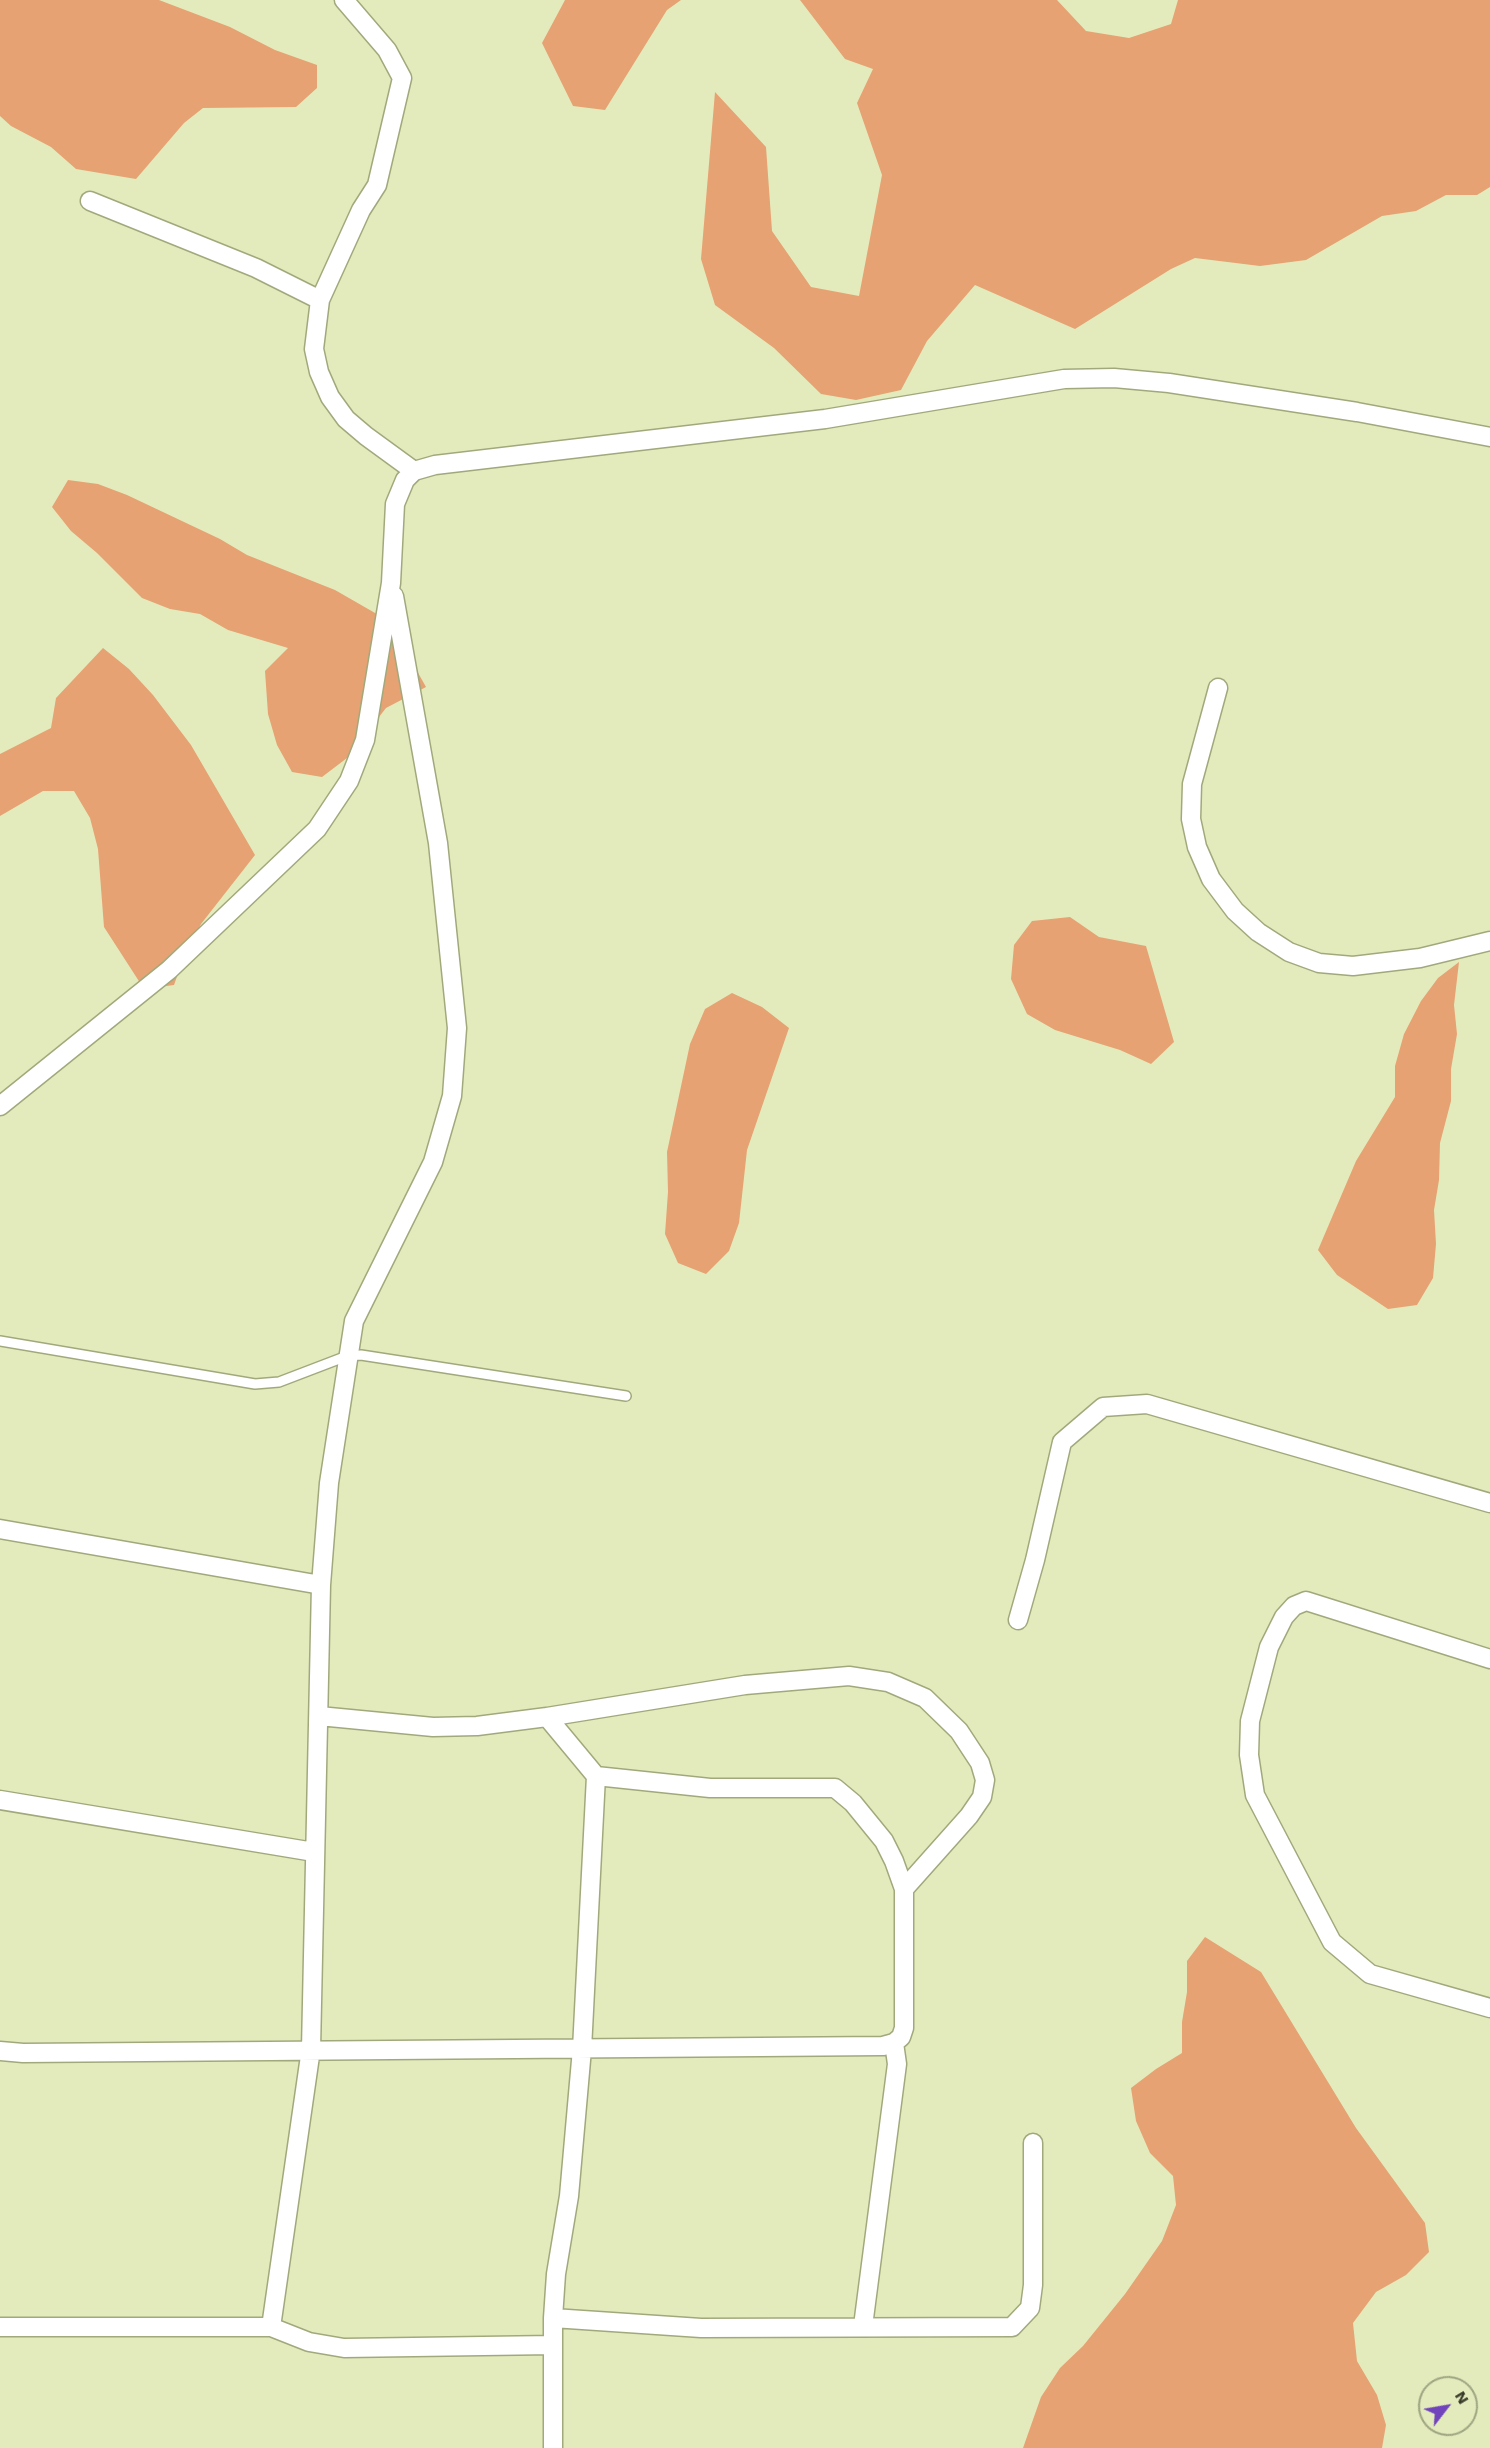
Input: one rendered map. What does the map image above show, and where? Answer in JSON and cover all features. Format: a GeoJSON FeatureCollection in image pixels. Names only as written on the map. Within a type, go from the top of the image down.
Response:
{"type":"FeatureCollection","features":[{"type":"Feature","properties":{"kind":"street"},"geometry":{"type":"LineString","coordinates":[[344,0],[387,50],[402,78],[377,185],[361,210],[320,300],[314,349],[319,372],[330,397],[346,419],[414,471]]}},
{"type":"Feature","properties":{"kind":"street"},"geometry":{"type":"LineString","coordinates":[[90,201],[227,256],[320,300]]}},
{"type":"Feature","properties":{"kind":"street"},"geometry":{"type":"LineString","coordinates":[[0,1106],[169,970],[317,829],[349,781],[365,740],[392,583],[395,504],[405,480],[414,471],[435,465],[825,419],[1064,379],[1114,378],[1169,383],[1357,412],[1490,437]]}},
{"type":"Feature","properties":{"kind":"street"},"geometry":{"type":"LineString","coordinates":[[271,2327],[311,2049],[321,1585],[329,1483],[347,1356],[354,1321],[433,1162],[452,1096],[457,1028],[438,843],[392,583]]}},
{"type":"Feature","properties":{"kind":"street"},"geometry":{"type":"LineString","coordinates":[[1218,688],[1192,784],[1191,819],[1197,847],[1211,879],[1235,911],[1258,932],[1289,952],[1319,963],[1353,966],[1420,958],[1490,941]]}},
{"type":"Feature","properties":{"kind":"street"},"geometry":{"type":"LineString","coordinates":[[1018,1620],[1035,1560],[1062,1442],[1103,1407],[1147,1404],[1490,1503]]}},
{"type":"Feature","properties":{"kind":"street"},"geometry":{"type":"LineString","coordinates":[[0,1529],[321,1585]]}},
{"type":"Feature","properties":{"kind":"street"},"geometry":{"type":"LineString","coordinates":[[1490,1659],[1306,1601],[1294,1606],[1284,1617],[1269,1647],[1250,1721],[1250,1755],[1255,1795],[1332,1942],[1370,1974],[1490,2008]]}},
{"type":"Feature","properties":{"kind":"street"},"geometry":{"type":"LineString","coordinates":[[319,1716],[432,1727],[477,1726],[745,1685],[849,1676],[888,1682],[925,1698],[959,1731],[980,1763],[985,1780],[982,1797],[969,1816],[904,1889]]}},
{"type":"Feature","properties":{"kind":"street"},"geometry":{"type":"LineString","coordinates":[[547,1717],[596,1776],[582,2049],[568,2196],[556,2274],[553,2318],[553,2448]]}},
{"type":"Feature","properties":{"kind":"street"},"geometry":{"type":"LineString","coordinates":[[0,2051],[23,2053],[883,2046],[894,2043],[901,2037],[904,2028],[904,1889],[884,1841],[853,1803],[835,1788],[710,1788],[596,1776]]}},
{"type":"Feature","properties":{"kind":"street"},"geometry":{"type":"LineString","coordinates":[[0,1800],[314,1852]]}},
{"type":"Feature","properties":{"kind":"street"},"geometry":{"type":"LineString","coordinates":[[863,2326],[897,2064],[894,2043]]}},
{"type":"Feature","properties":{"kind":"street"},"geometry":{"type":"LineString","coordinates":[[553,2318],[701,2328],[1012,2327],[1030,2308],[1033,2285],[1033,2143]]}},
{"type":"Feature","properties":{"kind":"street"},"geometry":{"type":"LineString","coordinates":[[0,2326],[271,2327],[309,2342],[344,2348],[553,2345]]}},
{"type":"Feature","properties":{"kind":"lane"},"geometry":{"type":"LineString","coordinates":[[0,1341],[255,1384],[279,1383],[347,1356],[373,1357],[626,1396]]}},
{"type":"Feature","properties":{"kind":"shaded area"},"geometry":{"type":"Polygon","coordinates":[[[0,0],[159,0],[230,27],[275,50],[317,65],[317,88],[296,107],[203,108],[184,123],[136,179],[76,169],[51,147],[11,126],[0,116],[0,0]]]}},
{"type":"Feature","properties":{"kind":"shaded area"},"geometry":{"type":"Polygon","coordinates":[[[565,0],[681,0],[667,10],[605,110],[573,106],[542,43],[565,0]]]}},
{"type":"Feature","properties":{"kind":"shaded area"},"geometry":{"type":"Polygon","coordinates":[[[800,0],[1057,0],[1086,31],[1129,38],[1171,24],[1178,0],[1490,0],[1490,187],[1477,195],[1446,195],[1416,211],[1382,216],[1306,260],[1260,266],[1195,258],[1171,269],[1075,329],[975,285],[927,341],[901,390],[856,400],[821,394],[774,348],[715,305],[701,259],[715,92],[766,147],[772,231],[811,287],[859,296],[882,175],[857,103],[873,69],[845,59],[800,0]]]}},
{"type":"Feature","properties":{"kind":"shaded area"},"geometry":{"type":"Polygon","coordinates":[[[68,480],[98,484],[127,495],[220,539],[247,555],[335,590],[389,621],[426,687],[386,708],[347,758],[322,777],[292,772],[277,745],[268,714],[265,671],[288,648],[228,630],[200,614],[170,609],[142,598],[97,553],[71,531],[52,507],[68,480]]]}},
{"type":"Feature","properties":{"kind":"shaded area"},"geometry":{"type":"Polygon","coordinates":[[[103,648],[129,669],[153,695],[191,745],[255,855],[201,924],[184,957],[174,985],[144,989],[104,927],[98,849],[90,818],[74,791],[43,791],[0,816],[0,754],[51,728],[56,698],[103,648]]]}},
{"type":"Feature","properties":{"kind":"shaded area"},"geometry":{"type":"Polygon","coordinates":[[[1070,917],[1099,937],[1146,946],[1174,1042],[1151,1064],[1120,1050],[1055,1030],[1027,1014],[1011,979],[1014,945],[1032,921],[1070,917]]]}},
{"type":"Feature","properties":{"kind":"shaded area"},"geometry":{"type":"Polygon","coordinates":[[[1459,962],[1454,1005],[1457,1034],[1451,1069],[1451,1101],[1440,1143],[1439,1180],[1434,1210],[1436,1244],[1433,1278],[1417,1305],[1388,1309],[1337,1275],[1318,1250],[1356,1161],[1395,1097],[1395,1066],[1404,1034],[1421,1001],[1438,978],[1459,962]]]}},
{"type":"Feature","properties":{"kind":"shaded area"},"geometry":{"type":"Polygon","coordinates":[[[732,993],[762,1007],[789,1028],[747,1150],[739,1223],[729,1251],[706,1274],[678,1263],[665,1234],[668,1192],[667,1152],[690,1044],[705,1009],[732,993]]]}},
{"type":"Feature","properties":{"kind":"shaded area"},"geometry":{"type":"Polygon","coordinates":[[[1205,1937],[1261,1972],[1356,2128],[1425,2223],[1429,2252],[1406,2275],[1376,2292],[1353,2323],[1357,2361],[1377,2395],[1386,2425],[1382,2448],[1023,2448],[1041,2397],[1060,2368],[1083,2346],[1125,2294],[1162,2241],[1176,2205],[1173,2176],[1150,2153],[1136,2121],[1131,2088],[1182,2053],[1187,1961],[1205,1937]]]}}]}
